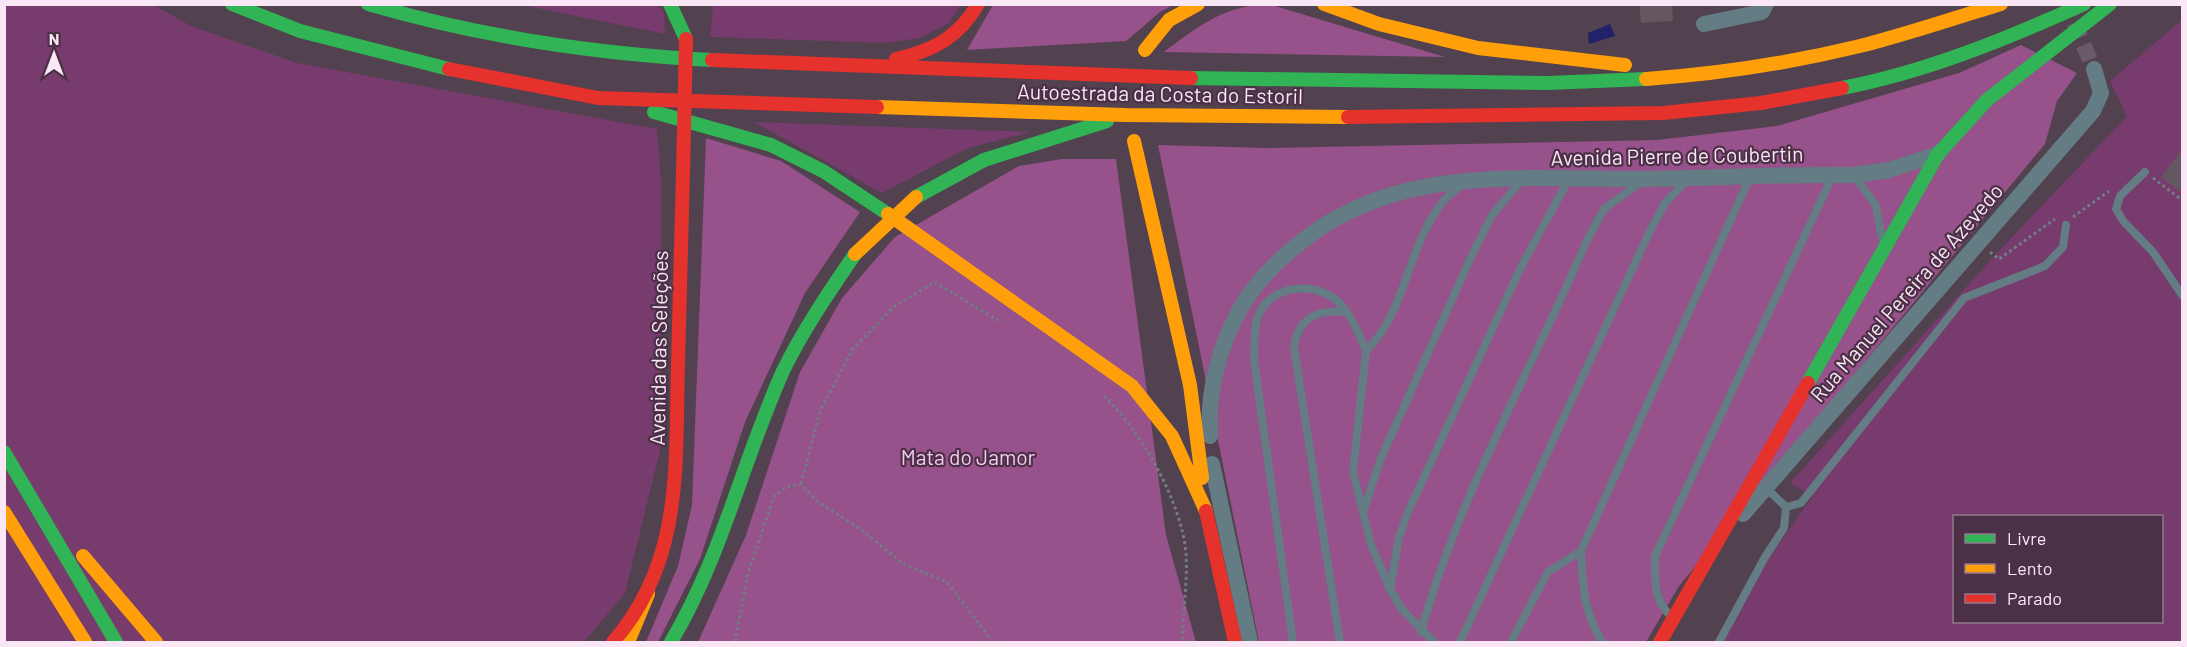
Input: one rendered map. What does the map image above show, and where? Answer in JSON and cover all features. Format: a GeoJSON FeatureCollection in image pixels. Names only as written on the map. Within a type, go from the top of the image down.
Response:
{"type":"FeatureCollection","features":[{"type":"Feature","properties":{"kind":"main road","name":"Autoestrada da Costa do Estoril"},"geometry":{"type":"LineString","coordinates":[[232,4],[300,32],[432,66],[598,98],[1125,115],[1396,118],[1663,114],[1761,103],[1858,85],[1942,61],[2003,40],[2084,4]]}},
{"type":"Feature","properties":{"kind":"main road","name":"Autoestrada da Costa do Estoril"},"geometry":{"type":"LineString","coordinates":[[368,4],[418,21],[622,56],[1122,79],[1321,82],[1614,82],[1710,73],[1860,46],[2001,4]]}},
{"type":"Feature","properties":{"kind":"main road"},"geometry":{"type":"LineString","coordinates":[[670,4],[686,39]]}},
{"type":"Feature","properties":{"kind":"main road"},"geometry":{"type":"LineString","coordinates":[[853,67],[924,54],[940,47],[968,23],[978,4]]}},
{"type":"Feature","properties":{"kind":"main road"},"geometry":{"type":"LineString","coordinates":[[1145,50],[1169,20],[1198,4]]}},
{"type":"Feature","properties":{"kind":"main road"},"geometry":{"type":"LineString","coordinates":[[1324,4],[1379,24],[1478,48],[1710,73]]}},
{"type":"Feature","properties":{"kind":"main road"},"geometry":{"type":"LineString","coordinates":[[1660,642],[1723,537],[1882,248],[1938,154],[1970,116],[2000,89],[2034,60],[2110,4]]}},
{"type":"Feature","properties":{"kind":"main road","name":"Avenida das Seleções"},"geometry":{"type":"LineString","coordinates":[[613,642],[648,594],[664,553],[674,503],[686,39],[690,16]]}},
{"type":"Feature","properties":{"kind":"main road"},"geometry":{"type":"LineString","coordinates":[[598,98],[771,145],[864,197],[1132,386],[1172,436],[1206,511]]}},
{"type":"Feature","properties":{"kind":"main road"},"geometry":{"type":"LineString","coordinates":[[671,642],[688,616],[731,515],[776,390],[808,320],[855,254],[916,197],[984,160],[1125,115]]}},
{"type":"Feature","properties":{"kind":"main road"},"geometry":{"type":"LineString","coordinates":[[1134,141],[1190,385],[1206,511],[1235,642]]}},
{"type":"Feature","properties":{"kind":"main road"},"geometry":{"type":"LineString","coordinates":[[4,452],[116,642]]}},
{"type":"Feature","properties":{"kind":"main road"},"geometry":{"type":"LineString","coordinates":[[21,479],[156,642]]}},
{"type":"Feature","properties":{"kind":"main road"},"geometry":{"type":"LineString","coordinates":[[4,512],[85,642]]}},
{"type":"Feature","properties":{"kind":"main road"},"geometry":{"type":"LineString","coordinates":[[627,642],[648,594]]}},
{"type":"Feature","properties":{"kind":"street"},"geometry":{"type":"LineString","coordinates":[[1704,24],[1762,12],[1766,4]]}},
{"type":"Feature","properties":{"kind":"street","name":"Rua Manuel Pereira de Azevedo"},"geometry":{"type":"LineString","coordinates":[[1723,537],[2093,111],[2101,93],[2094,69]]}},
{"type":"Feature","properties":{"kind":"street","name":"Avenida Pierre de Coubertin"},"geometry":{"type":"LineString","coordinates":[[1250,642],[1212,465],[1209,420],[1217,363],[1234,321],[1250,293],[1266,273],[1307,236],[1355,207],[1391,193],[1465,181],[1854,175],[1889,170],[1938,154]]}},
{"type":"Feature","properties":{"kind":"lane"},"geometry":{"type":"LineString","coordinates":[[2145,172],[2121,196],[2116,209],[2124,222],[2153,252],[2182,295]]}},
{"type":"Feature","properties":{"kind":"lane"},"geometry":{"type":"LineString","coordinates":[[1674,619],[1660,608],[1655,582],[1654,556],[1739,381],[1833,175]]}},
{"type":"Feature","properties":{"kind":"lane"},"geometry":{"type":"LineString","coordinates":[[1854,175],[1876,206],[1882,248]]}},
{"type":"Feature","properties":{"kind":"lane"},"geometry":{"type":"LineString","coordinates":[[1602,642],[1590,621],[1583,599],[1581,551],[1750,176]]}},
{"type":"Feature","properties":{"kind":"lane"},"geometry":{"type":"LineString","coordinates":[[1460,642],[1649,233],[1665,203],[1690,177]]}},
{"type":"Feature","properties":{"kind":"lane"},"geometry":{"type":"LineString","coordinates":[[1364,509],[1381,458],[1472,255],[1492,215],[1522,179]]}},
{"type":"Feature","properties":{"kind":"lane"},"geometry":{"type":"LineString","coordinates":[[1390,589],[1399,537],[1408,512],[1521,267],[1569,179]]}},
{"type":"Feature","properties":{"kind":"lane"},"geometry":{"type":"LineString","coordinates":[[1421,632],[1467,499],[1587,240],[1604,208],[1647,179]]}},
{"type":"Feature","properties":{"kind":"lane"},"geometry":{"type":"LineString","coordinates":[[1366,351],[1380,337],[1388,322],[1423,237],[1436,212],[1465,181]]}},
{"type":"Feature","properties":{"kind":"lane"},"geometry":{"type":"LineString","coordinates":[[1786,507],[1801,503],[1964,298],[2045,266],[2063,247],[2066,225]]}},
{"type":"Feature","properties":{"kind":"lane"},"geometry":{"type":"LineString","coordinates":[[1293,642],[1255,375],[1258,315],[1270,298],[1291,289],[1318,292],[1335,299],[1357,329],[1366,351],[1353,472],[1364,509],[1371,545],[1390,589],[1401,608],[1421,632],[1434,642]]}},
{"type":"Feature","properties":{"kind":"lane"},"geometry":{"type":"LineString","coordinates":[[1340,642],[1294,348],[1299,328],[1310,317],[1331,311],[1344,312]]}},
{"type":"Feature","properties":{"kind":"lane"},"geometry":{"type":"LineString","coordinates":[[1766,488],[1786,507]]}},
{"type":"Feature","properties":{"kind":"lane"},"geometry":{"type":"LineString","coordinates":[[1719,642],[1784,528],[1786,507]]}},
{"type":"Feature","properties":{"kind":"lane"},"geometry":{"type":"LineString","coordinates":[[1511,642],[1548,572],[1581,551]]}},
{"type":"Feature","properties":{"kind":"path"},"geometry":{"type":"LineString","coordinates":[[2145,172],[2182,200]]}},
{"type":"Feature","properties":{"kind":"path"},"geometry":{"type":"LineString","coordinates":[[801,484],[820,411],[853,349],[894,307],[934,282],[1004,324]]}},
{"type":"Feature","properties":{"kind":"path"},"geometry":{"type":"LineString","coordinates":[[1101,393],[1123,414],[1174,505],[1186,554],[1183,642]]}},
{"type":"Feature","properties":{"kind":"path"},"geometry":{"type":"LineString","coordinates":[[735,642],[748,574],[774,496],[786,487],[801,484]]}},
{"type":"Feature","properties":{"kind":"path"},"geometry":{"type":"LineString","coordinates":[[801,484],[818,502],[859,528],[905,565],[947,582],[993,642]]}},
{"type":"Feature","properties":{"kind":"shaded area"},"geometry":{"type":"Polygon","coordinates":[[[4,5],[154,5],[191,26],[297,63],[657,129],[661,183],[660,451],[625,593],[584,642],[5,642],[4,5]]]}},
{"type":"Feature","properties":{"kind":"shaded area"},"geometry":{"type":"Polygon","coordinates":[[[522,5],[658,5],[664,12],[665,34],[522,5]]]}},
{"type":"Feature","properties":{"kind":"shaded area"},"geometry":{"type":"Polygon","coordinates":[[[713,5],[961,5],[949,23],[920,38],[885,43],[710,37],[713,5]]]}},
{"type":"Feature","properties":{"kind":"shaded area"},"geometry":{"type":"Polygon","coordinates":[[[2182,20],[2182,642],[1723,642],[1769,558],[1812,497],[1790,483],[1996,254],[2127,116],[2110,81],[2182,20]]]}},
{"type":"Feature","properties":{"kind":"shaded area"},"geometry":{"type":"Polygon","coordinates":[[[1610,24],[1615,36],[1589,44],[1588,33],[1610,24]]]}},
{"type":"Feature","properties":{"kind":"shaded area"},"geometry":{"type":"Polygon","coordinates":[[[754,122],[1031,132],[968,148],[882,193],[754,122]]]}},
{"type":"Feature","properties":{"kind":"green space"},"geometry":{"type":"Polygon","coordinates":[[[1268,4],[1445,57],[1164,52],[1200,26],[1225,13],[1238,8],[1268,4]]]}},
{"type":"Feature","properties":{"kind":"green space"},"geometry":{"type":"Polygon","coordinates":[[[993,5],[1173,5],[1160,12],[1126,41],[967,50],[993,5]]]}},
{"type":"Feature","properties":{"kind":"green space"},"geometry":{"type":"Polygon","coordinates":[[[2021,45],[2077,73],[2057,101],[2045,144],[1679,586],[1646,642],[1259,642],[1158,145],[1265,148],[1657,140],[1777,126],[1959,73],[2021,45]]]}},
{"type":"Feature","properties":{"kind":"green space"},"geometry":{"type":"Polygon","coordinates":[[[706,138],[781,161],[860,212],[805,293],[745,422],[700,559],[658,642],[646,642],[678,566],[692,505],[706,138]]]}},
{"type":"Feature","properties":{"kind":"green space","name":"Mata do Jamor"},"geometry":{"type":"Polygon","coordinates":[[[1062,159],[1116,159],[1166,535],[1196,642],[698,642],[746,535],[800,372],[842,298],[895,237],[1019,166],[1062,159]]]}},
{"type":"Feature","properties":{"kind":"building"},"geometry":{"type":"Polygon","coordinates":[[[1639,4],[1672,4],[1673,21],[1641,23],[1639,4]]]}},
{"type":"Feature","properties":{"kind":"building"},"geometry":{"type":"Polygon","coordinates":[[[2182,149],[2182,193],[2161,177],[2182,149]]]}},
{"type":"Feature","properties":{"kind":"tunnel"},"geometry":{"type":"LineString","coordinates":[[2074,23],[2094,69]]}},
{"type":"Feature","properties":{"kind":"traffic: fast"},"geometry":{"type":"LineString","coordinates":[[232,4],[300,31],[449,69]]}},
{"type":"Feature","properties":{"kind":"traffic: fast"},"geometry":{"type":"LineString","coordinates":[[368,4],[453,26],[538,42],[625,53],[712,60]]}},
{"type":"Feature","properties":{"kind":"traffic: fast"},"geometry":{"type":"LineString","coordinates":[[670,4],[686,39]]}},
{"type":"Feature","properties":{"kind":"traffic: fast"},"geometry":{"type":"LineString","coordinates":[[1842,88],[1935,64],[2025,30],[2084,4]]}},
{"type":"Feature","properties":{"kind":"traffic: fast"},"geometry":{"type":"LineString","coordinates":[[1938,154],[1987,100],[2110,4]]}},
{"type":"Feature","properties":{"kind":"traffic: fast"},"geometry":{"type":"LineString","coordinates":[[1191,78],[1548,83],[1646,79]]}},
{"type":"Feature","properties":{"kind":"traffic: fast"},"geometry":{"type":"LineString","coordinates":[[654,112],[771,145],[823,171],[888,214]]}},
{"type":"Feature","properties":{"kind":"traffic: fast"},"geometry":{"type":"LineString","coordinates":[[916,197],[984,160],[1107,121]]}},
{"type":"Feature","properties":{"kind":"traffic: fast"},"geometry":{"type":"LineString","coordinates":[[1808,383],[1938,154]]}},
{"type":"Feature","properties":{"kind":"traffic: fast"},"geometry":{"type":"LineString","coordinates":[[671,642],[705,575],[783,371],[808,326],[855,254]]}},
{"type":"Feature","properties":{"kind":"traffic: fast"},"geometry":{"type":"LineString","coordinates":[[4,452],[116,642]]}},
{"type":"Feature","properties":{"kind":"traffic: slow"},"geometry":{"type":"LineString","coordinates":[[1145,50],[1169,20],[1198,4]]}},
{"type":"Feature","properties":{"kind":"traffic: slow"},"geometry":{"type":"LineString","coordinates":[[1324,4],[1379,24],[1478,48],[1625,65]]}},
{"type":"Feature","properties":{"kind":"traffic: slow"},"geometry":{"type":"LineString","coordinates":[[1646,79],[1754,67],[1807,58],[1860,46],[2001,4]]}},
{"type":"Feature","properties":{"kind":"traffic: slow"},"geometry":{"type":"LineString","coordinates":[[877,107],[1125,115],[1348,117]]}},
{"type":"Feature","properties":{"kind":"traffic: slow"},"geometry":{"type":"LineString","coordinates":[[1134,141],[1190,385],[1202,478]]}},
{"type":"Feature","properties":{"kind":"traffic: slow"},"geometry":{"type":"LineString","coordinates":[[855,254],[916,197]]}},
{"type":"Feature","properties":{"kind":"traffic: slow"},"geometry":{"type":"LineString","coordinates":[[888,214],[1132,386],[1172,436],[1206,511]]}},
{"type":"Feature","properties":{"kind":"traffic: slow"},"geometry":{"type":"LineString","coordinates":[[4,512],[85,642]]}},
{"type":"Feature","properties":{"kind":"traffic: slow"},"geometry":{"type":"LineString","coordinates":[[83,556],[156,642]]}},
{"type":"Feature","properties":{"kind":"traffic: slow"},"geometry":{"type":"LineString","coordinates":[[628,642],[648,594]]}},
{"type":"Feature","properties":{"kind":"traffic: jam"},"geometry":{"type":"LineString","coordinates":[[896,59],[922,52],[944,41],[971,16],[978,4]]}},
{"type":"Feature","properties":{"kind":"traffic: jam"},"geometry":{"type":"LineString","coordinates":[[683,172],[686,39]]}},
{"type":"Feature","properties":{"kind":"traffic: jam"},"geometry":{"type":"LineString","coordinates":[[712,60],[1191,78]]}},
{"type":"Feature","properties":{"kind":"traffic: jam"},"geometry":{"type":"LineString","coordinates":[[449,69],[598,98],[877,107]]}},
{"type":"Feature","properties":{"kind":"traffic: jam"},"geometry":{"type":"LineString","coordinates":[[1348,117],[1663,113],[1761,103],[1842,88]]}},
{"type":"Feature","properties":{"kind":"traffic: jam"},"geometry":{"type":"LineString","coordinates":[[613,642],[636,611],[653,578],[664,545],[671,510],[677,438],[683,172]]}},
{"type":"Feature","properties":{"kind":"traffic: jam"},"geometry":{"type":"LineString","coordinates":[[1660,642],[1808,383]]}},
{"type":"Feature","properties":{"kind":"traffic: jam"},"geometry":{"type":"LineString","coordinates":[[1206,511],[1235,642]]}}]}
